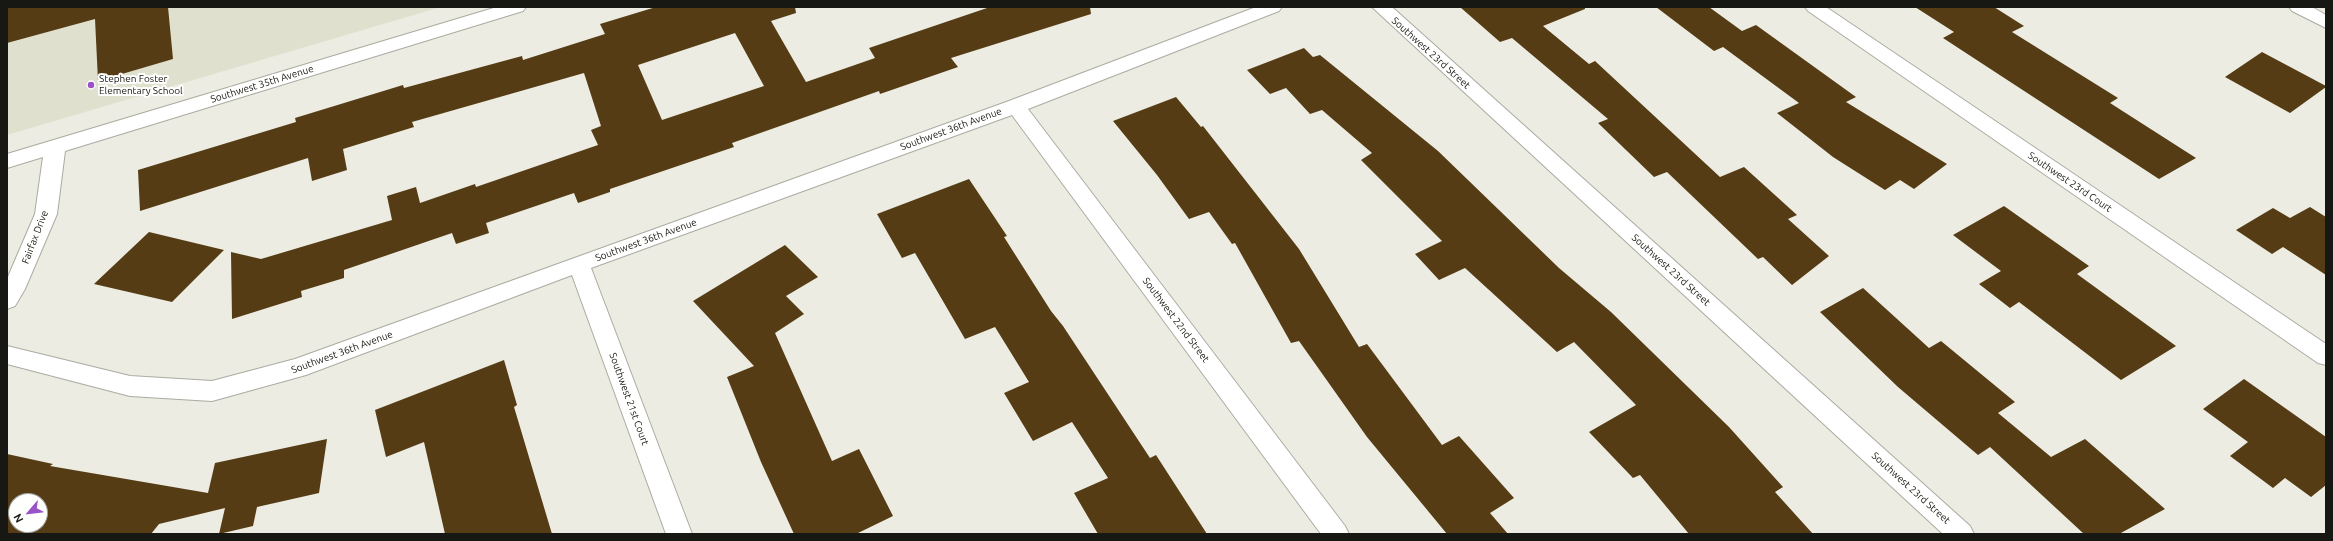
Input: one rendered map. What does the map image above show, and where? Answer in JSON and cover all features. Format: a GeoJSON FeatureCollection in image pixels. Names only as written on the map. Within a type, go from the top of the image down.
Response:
{"type":"FeatureCollection","features":[{"type":"Feature","properties":{"kind":"street"},"geometry":{"type":"LineString","coordinates":[[450,7],[456,25]]}},
{"type":"Feature","properties":{"kind":"street","name":"Southwest 35th Avenue"},"geometry":{"type":"LineString","coordinates":[[7,161],[517,7]]}},
{"type":"Feature","properties":{"kind":"street","name":"Southwest 36th Avenue"},"geometry":{"type":"LineString","coordinates":[[7,354],[130,386],[212,391],[298,368],[579,264],[1016,106],[1273,7]]}},
{"type":"Feature","properties":{"kind":"street","name":"Southwest 23rd Street"},"geometry":{"type":"LineString","coordinates":[[1381,7],[1961,534]]}},
{"type":"Feature","properties":{"kind":"street","name":"Southwest 23rd Court"},"geometry":{"type":"LineString","coordinates":[[1814,7],[2326,356]]}},
{"type":"Feature","properties":{"kind":"street"},"geometry":{"type":"LineString","coordinates":[[2301,8],[2326,22]]}},
{"type":"Feature","properties":{"kind":"street","name":"Southwest 22nd Street"},"geometry":{"type":"LineString","coordinates":[[1016,106],[1336,534]]}},
{"type":"Feature","properties":{"kind":"street","name":"Fairfax Drive"},"geometry":{"type":"LineString","coordinates":[[7,300],[14,289],[46,214],[56,147]]}},
{"type":"Feature","properties":{"kind":"street","name":"Southwest 21st Court"},"geometry":{"type":"LineString","coordinates":[[579,264],[679,534]]}},
{"type":"Feature","properties":{"kind":"shaded area","name":"Stephen Foster Elementary School"},"geometry":{"type":"Polygon","coordinates":[[[7,7],[441,7],[7,135],[7,7]]]}},
{"type":"Feature","properties":{"kind":"building"},"geometry":{"type":"Polygon","coordinates":[[[7,7],[168,7],[173,59],[98,81],[95,19],[7,43],[7,7]]]}},
{"type":"Feature","properties":{"kind":"building"},"geometry":{"type":"Polygon","coordinates":[[[656,7],[795,7],[796,13],[771,21],[806,82],[875,58],[869,48],[990,7],[1090,7],[1091,14],[951,58],[958,67],[880,94],[879,91],[732,143],[734,147],[610,189],[610,192],[578,203],[574,193],[486,223],[489,233],[456,244],[452,233],[344,270],[344,278],[301,291],[302,297],[232,319],[231,252],[261,259],[392,220],[387,196],[416,187],[420,203],[475,184],[476,187],[598,145],[591,130],[601,126],[584,73],[412,122],[414,127],[343,149],[347,170],[312,181],[308,158],[140,211],[138,170],[296,122],[295,118],[403,85],[404,88],[522,56],[523,60],[605,34],[600,24],[656,7]],[[735,33],[638,65],[662,120],[764,86],[735,33]]]}},
{"type":"Feature","properties":{"kind":"building"},"geometry":{"type":"Polygon","coordinates":[[[1460,7],[1585,7],[1585,9],[1543,26],[1589,64],[1595,61],[1720,177],[1744,167],[1797,215],[1788,219],[1829,256],[1792,285],[1763,257],[1758,259],[1667,172],[1654,177],[1598,123],[1608,119],[1512,38],[1500,42],[1460,7]]]}},
{"type":"Feature","properties":{"kind":"building"},"geometry":{"type":"Polygon","coordinates":[[[1656,7],[1709,7],[1742,31],[1756,25],[1856,97],[1846,102],[1947,164],[1914,189],[1900,180],[1885,190],[1833,157],[1777,113],[1799,103],[1723,47],[1714,51],[1656,7]]]}},
{"type":"Feature","properties":{"kind":"building"},"geometry":{"type":"Polygon","coordinates":[[[1915,7],[1994,7],[2024,26],[2012,32],[2118,98],[2110,103],[2196,158],[2159,179],[1943,38],[1954,32],[1915,7]]]}},
{"type":"Feature","properties":{"kind":"building"},"geometry":{"type":"Polygon","coordinates":[[[1304,48],[1313,57],[1320,55],[1438,151],[1559,268],[1611,312],[1729,427],[1783,487],[1775,492],[1813,534],[1689,534],[1640,475],[1633,478],[1589,432],[1636,405],[1574,342],[1557,352],[1465,268],[1439,280],[1415,254],[1442,241],[1361,160],[1372,153],[1322,110],[1310,114],[1286,88],[1270,94],[1247,70],[1304,48]]]}},
{"type":"Feature","properties":{"kind":"building"},"geometry":{"type":"Polygon","coordinates":[[[2262,52],[2326,87],[2290,113],[2225,77],[2262,52]]]}},
{"type":"Feature","properties":{"kind":"building"},"geometry":{"type":"Polygon","coordinates":[[[1176,97],[1201,127],[1203,126],[1299,249],[1359,347],[1367,344],[1442,445],[1459,436],[1514,498],[1490,513],[1508,534],[1447,534],[1367,437],[1299,341],[1291,343],[1235,243],[1232,244],[1209,212],[1189,219],[1157,175],[1113,121],[1176,97]]]}},
{"type":"Feature","properties":{"kind":"building"},"geometry":{"type":"Polygon","coordinates":[[[969,179],[1007,236],[1004,237],[1051,311],[1063,326],[1150,458],[1156,455],[1207,534],[1098,534],[1074,493],[1108,478],[1072,422],[1033,441],[1004,393],[1029,382],[995,327],[965,339],[915,253],[902,258],[877,214],[969,179]]]}},
{"type":"Feature","properties":{"kind":"building"},"geometry":{"type":"Polygon","coordinates":[[[2004,206],[2089,266],[2077,274],[2176,346],[2121,380],[2019,302],[2010,308],[1979,284],[2001,271],[1953,235],[2004,206]]]}},
{"type":"Feature","properties":{"kind":"building"},"geometry":{"type":"Polygon","coordinates":[[[2310,207],[2326,217],[2326,275],[2283,247],[2272,254],[2236,230],[2273,208],[2290,218],[2310,207]]]}},
{"type":"Feature","properties":{"kind":"building"},"geometry":{"type":"Polygon","coordinates":[[[149,232],[224,250],[172,302],[94,284],[149,232]]]}},
{"type":"Feature","properties":{"kind":"building"},"geometry":{"type":"Polygon","coordinates":[[[785,245],[818,277],[786,296],[804,314],[775,333],[832,461],[859,449],[893,516],[856,534],[794,534],[761,462],[727,377],[754,366],[693,301],[785,245]]]}},
{"type":"Feature","properties":{"kind":"building"},"geometry":{"type":"Polygon","coordinates":[[[1863,288],[1929,348],[1941,341],[2015,402],[1998,413],[2051,457],[2085,439],[2165,509],[2119,534],[2084,534],[1990,447],[1978,455],[1898,387],[1820,312],[1863,288]]]}},
{"type":"Feature","properties":{"kind":"building"},"geometry":{"type":"Polygon","coordinates":[[[504,360],[517,405],[514,407],[552,534],[445,534],[424,442],[386,457],[375,410],[504,360]]]}},
{"type":"Feature","properties":{"kind":"building"},"geometry":{"type":"Polygon","coordinates":[[[2244,379],[2326,437],[2326,485],[2311,497],[2285,478],[2273,488],[2230,456],[2248,442],[2203,409],[2244,379]]]}},
{"type":"Feature","properties":{"kind":"building"},"geometry":{"type":"Polygon","coordinates":[[[327,439],[319,493],[257,507],[253,526],[219,534],[225,508],[159,524],[151,534],[7,534],[7,454],[53,464],[50,466],[208,493],[215,463],[327,439]]]}},
{"type":"Feature","properties":{"kind":"place","name":"Stephen Foster Elementary School"},"geometry":{"type":"Point","coordinates":[91,85]}}]}
